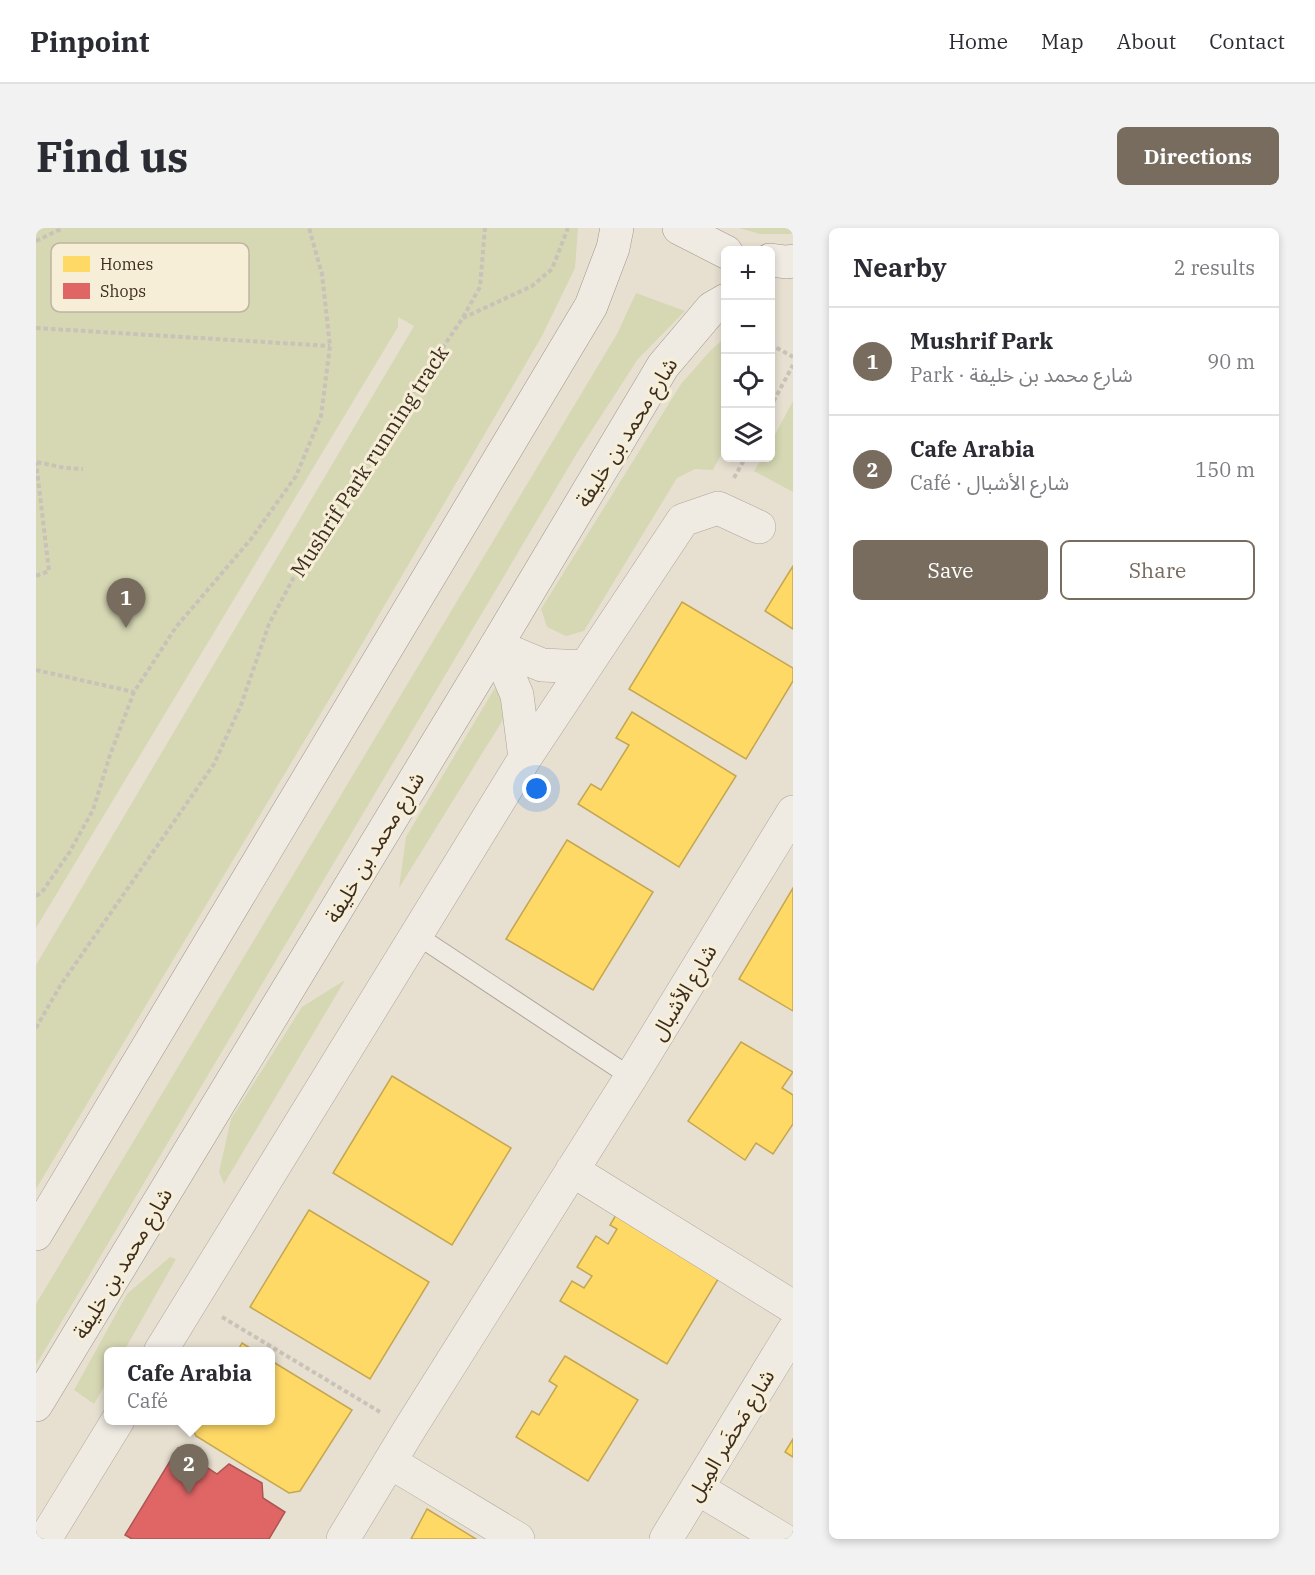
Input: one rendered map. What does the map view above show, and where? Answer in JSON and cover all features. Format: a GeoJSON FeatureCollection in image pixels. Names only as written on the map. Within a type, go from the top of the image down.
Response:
{"type":"FeatureCollection","features":[{"type":"Feature","properties":{"kind":"street"},"geometry":{"type":"LineString","coordinates":[[36,1232],[591,306],[613,248],[617,228]]}},
{"type":"Feature","properties":{"kind":"street"},"geometry":{"type":"LineString","coordinates":[[679,228],[721,249]]}},
{"type":"Feature","properties":{"kind":"street","name":"شارع محمد بن خليفة"},"geometry":{"type":"LineString","coordinates":[[36,1405],[663,366],[712,308],[721,303]]}},
{"type":"Feature","properties":{"kind":"street"},"geometry":{"type":"LineString","coordinates":[[163,1347],[525,758],[683,520],[718,508],[759,527]]}},
{"type":"Feature","properties":{"kind":"street"},"geometry":{"type":"LineString","coordinates":[[496,646],[542,665],[585,667]]}},
{"type":"Feature","properties":{"kind":"street"},"geometry":{"type":"LineString","coordinates":[[496,646],[517,695],[525,758]]}},
{"type":"Feature","properties":{"kind":"street","name":"شارع الأشبال"},"geometry":{"type":"LineString","coordinates":[[343,1539],[793,812]]}},
{"type":"Feature","properties":{"kind":"street"},"geometry":{"type":"LineString","coordinates":[[572,1170],[793,1307]]}},
{"type":"Feature","properties":{"kind":"street","name":"شارع مَحضَر المِيل"},"geometry":{"type":"LineString","coordinates":[[666,1539],[793,1330]]}},
{"type":"Feature","properties":{"kind":"street"},"geometry":{"type":"LineString","coordinates":[[45,1539],[115,1425]]}},
{"type":"Feature","properties":{"kind":"street"},"geometry":{"type":"LineString","coordinates":[[390,1462],[518,1539]]}},
{"type":"Feature","properties":{"kind":"street"},"geometry":{"type":"LineString","coordinates":[[698,1488],[782,1539]]}},
{"type":"Feature","properties":{"kind":"lane"},"geometry":{"type":"LineString","coordinates":[[415,934],[631,1077]]}},
{"type":"Feature","properties":{"kind":"path"},"geometry":{"type":"LineString","coordinates":[[36,242],[63,228]]}},
{"type":"Feature","properties":{"kind":"path"},"geometry":{"type":"LineString","coordinates":[[36,896],[42,892],[69,853],[93,810],[110,754],[134,692],[176,627],[251,539],[296,476],[321,416],[330,346],[322,274],[309,228]]}},
{"type":"Feature","properties":{"kind":"path","name":"Mushrif Park running track"},"geometry":{"type":"LineString","coordinates":[[36,1028],[60,986],[214,764],[241,705],[269,624],[312,541],[462,319],[480,287],[485,228]]}},
{"type":"Feature","properties":{"kind":"path"},"geometry":{"type":"LineString","coordinates":[[462,319],[532,286],[552,269],[568,228]]}},
{"type":"Feature","properties":{"kind":"path"},"geometry":{"type":"LineString","coordinates":[[36,328],[330,346]]}},
{"type":"Feature","properties":{"kind":"path"},"geometry":{"type":"LineString","coordinates":[[775,346],[793,357]]}},
{"type":"Feature","properties":{"kind":"path"},"geometry":{"type":"LineString","coordinates":[[775,400],[793,365]]}},
{"type":"Feature","properties":{"kind":"path"},"geometry":{"type":"LineString","coordinates":[[36,576],[49,572],[36,462],[83,469]]}},
{"type":"Feature","properties":{"kind":"path"},"geometry":{"type":"LineString","coordinates":[[36,670],[134,692]]}},
{"type":"Feature","properties":{"kind":"path"},"geometry":{"type":"LineString","coordinates":[[192,1299],[272,1347]]}},
{"type":"Feature","properties":{"kind":"path"},"geometry":{"type":"LineString","coordinates":[[275,1349],[409,1430]]}},
{"type":"Feature","properties":{"kind":"green space"},"geometry":{"type":"Polygon","coordinates":[[[36,228],[578,228],[575,268],[542,336],[348,668],[36,1189],[36,965],[414,326],[398,317],[398,327],[36,928],[36,228]]]}},
{"type":"Feature","properties":{"kind":"green space"},"geometry":{"type":"Polygon","coordinates":[[[739,228],[793,228],[793,234],[760,234],[739,228]]]}},
{"type":"Feature","properties":{"kind":"green space"},"geometry":{"type":"Polygon","coordinates":[[[636,293],[685,311],[638,359],[577,453],[36,1365],[36,1304],[617,334],[636,293]]]}},
{"type":"Feature","properties":{"kind":"green space"},"geometry":{"type":"Polygon","coordinates":[[[721,341],[721,455],[713,470],[695,469],[677,478],[584,631],[566,636],[547,627],[541,609],[681,384],[721,341]]]}},
{"type":"Feature","properties":{"kind":"green space"},"geometry":{"type":"Polygon","coordinates":[[[793,401],[793,492],[754,471],[760,462],[775,462],[775,435],[793,401]]]}},
{"type":"Feature","properties":{"kind":"green space"},"geometry":{"type":"Polygon","coordinates":[[[499,681],[509,710],[399,888],[406,837],[499,681]]]}},
{"type":"Feature","properties":{"kind":"green space"},"geometry":{"type":"Polygon","coordinates":[[[345,980],[224,1184],[219,1172],[231,1119],[302,1007],[345,980]]]}},
{"type":"Feature","properties":{"kind":"green space"},"geometry":{"type":"Polygon","coordinates":[[[170,1257],[176,1259],[126,1347],[104,1347],[104,1387],[94,1404],[74,1390],[127,1294],[170,1257]]]}},
{"type":"Feature","properties":{"kind":"building: Homes"},"geometry":{"type":"Polygon","coordinates":[[[793,566],[793,629],[765,611],[793,566]]]}},
{"type":"Feature","properties":{"kind":"building: Homes"},"geometry":{"type":"Polygon","coordinates":[[[682,602],[793,668],[793,681],[746,759],[629,689],[682,602]]]}},
{"type":"Feature","properties":{"kind":"building: Homes"},"geometry":{"type":"Polygon","coordinates":[[[632,712],[736,776],[679,867],[578,804],[591,784],[601,790],[629,745],[616,738],[632,712]]]}},
{"type":"Feature","properties":{"kind":"building: Homes"},"geometry":{"type":"Polygon","coordinates":[[[567,840],[653,892],[593,990],[506,939],[567,840]]]}},
{"type":"Feature","properties":{"kind":"building: Homes"},"geometry":{"type":"Polygon","coordinates":[[[793,888],[793,1011],[739,979],[793,888]]]}},
{"type":"Feature","properties":{"kind":"building: Homes"},"geometry":{"type":"Polygon","coordinates":[[[741,1042],[793,1072],[782,1088],[793,1095],[793,1124],[773,1154],[756,1143],[745,1160],[688,1121],[741,1042]]]}},
{"type":"Feature","properties":{"kind":"building: Homes"},"geometry":{"type":"Polygon","coordinates":[[[392,1076],[511,1148],[452,1245],[333,1173],[392,1076]]]}},
{"type":"Feature","properties":{"kind":"building: Homes"},"geometry":{"type":"Polygon","coordinates":[[[309,1210],[429,1282],[370,1379],[250,1307],[309,1210]]]}},
{"type":"Feature","properties":{"kind":"building: Homes"},"geometry":{"type":"Polygon","coordinates":[[[619,1210],[723,1271],[667,1364],[560,1301],[572,1281],[584,1288],[592,1276],[577,1267],[596,1236],[608,1244],[617,1229],[610,1225],[619,1210]]]}},
{"type":"Feature","properties":{"kind":"building: Homes"},"geometry":{"type":"Polygon","coordinates":[[[565,1356],[638,1400],[588,1481],[516,1437],[532,1411],[539,1415],[557,1386],[549,1381],[565,1356]]]}},
{"type":"Feature","properties":{"kind":"building: Homes"},"geometry":{"type":"Polygon","coordinates":[[[275,1363],[352,1410],[300,1491],[289,1493],[196,1436],[191,1425],[275,1425],[275,1363]]]}},
{"type":"Feature","properties":{"kind":"building: Homes"},"geometry":{"type":"Polygon","coordinates":[[[793,1439],[793,1457],[785,1452],[793,1439]]]}},
{"type":"Feature","properties":{"kind":"building: Homes"},"geometry":{"type":"Polygon","coordinates":[[[427,1509],[476,1539],[411,1539],[427,1509]]]}},
{"type":"Feature","properties":{"kind":"building: Shops"},"geometry":{"type":"Polygon","coordinates":[[[178,1448],[217,1474],[229,1464],[262,1483],[263,1498],[285,1512],[269,1539],[132,1539],[125,1535],[178,1448]]]}},
{"type":"Feature","properties":{"kind":"place","name":"Mushrif Park"},"geometry":{"type":"Point","coordinates":[126,628]}},
{"type":"Feature","properties":{"kind":"place","name":"Cafe Arabia"},"geometry":{"type":"Point","coordinates":[189,1494]}}]}
